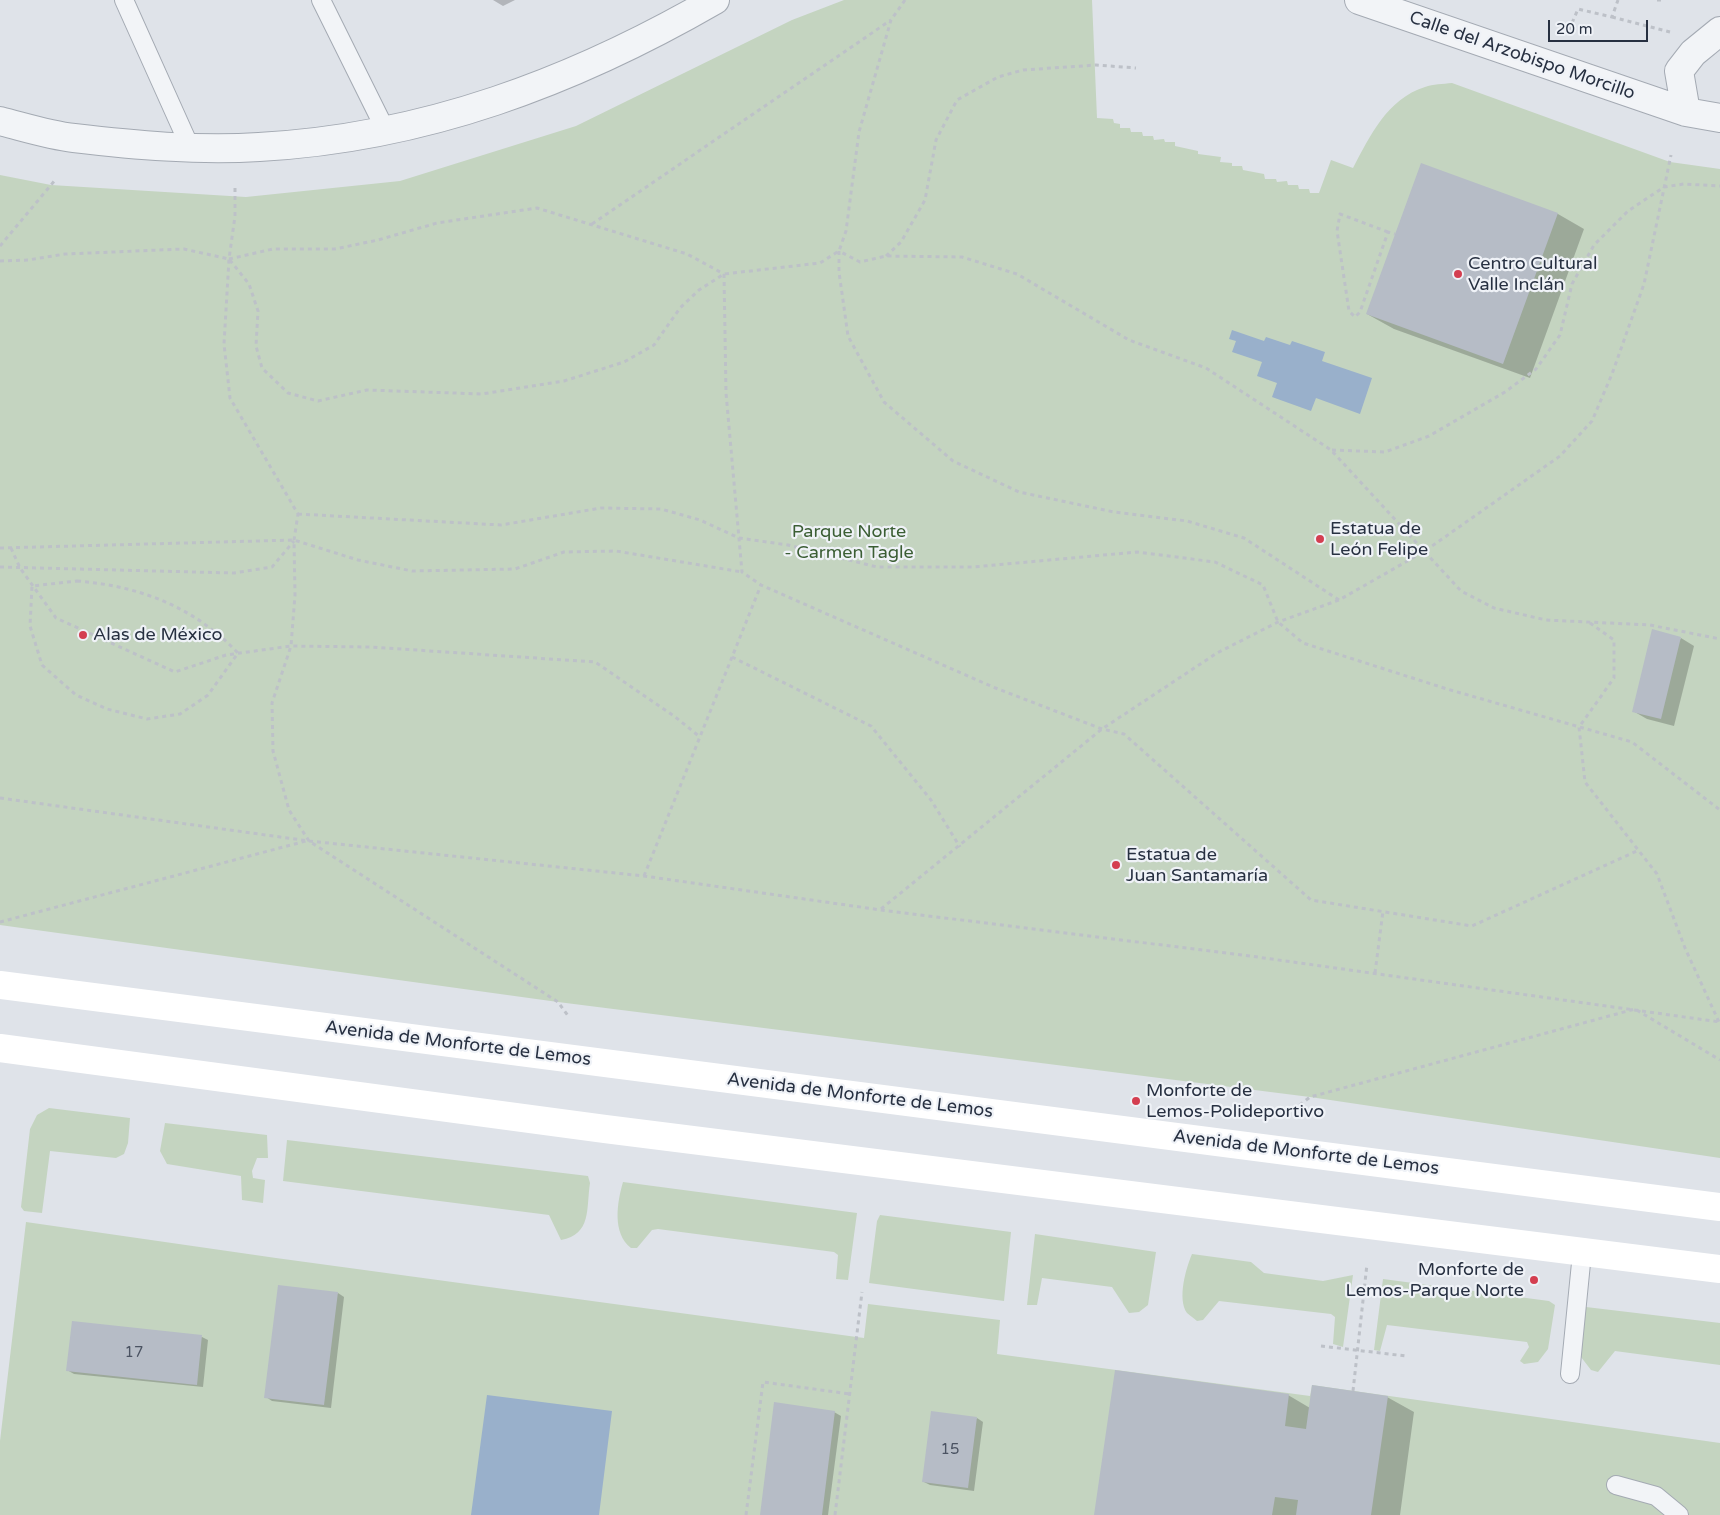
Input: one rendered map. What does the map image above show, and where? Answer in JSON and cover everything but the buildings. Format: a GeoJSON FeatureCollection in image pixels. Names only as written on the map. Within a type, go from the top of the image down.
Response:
{"type":"FeatureCollection","features":[{"type":"Feature","properties":{"kind":"street"},"geometry":{"type":"LineString","coordinates":[[0,121],[72,138],[190,147],[258,147],[386,131],[473,110],[554,80],[615,54],[715,0]]}},
{"type":"Feature","properties":{"kind":"street","name":"Calle del Arzobispo Morcillo"},"geometry":{"type":"LineString","coordinates":[[1359,0],[1686,112],[1720,118]]}},
{"type":"Feature","properties":{"kind":"street"},"geometry":{"type":"LineString","coordinates":[[1686,112],[1679,72],[1694,53],[1720,31]]}},
{"type":"Feature","properties":{"kind":"street","name":"Avenida de Monforte de Lemos"},"geometry":{"type":"LineString","coordinates":[[0,985],[1720,1207]]}},
{"type":"Feature","properties":{"kind":"street"},"geometry":{"type":"LineString","coordinates":[[0,1046],[605,1129],[1720,1269]]}},
{"type":"Feature","properties":{"kind":"lane"},"geometry":{"type":"LineString","coordinates":[[124,0],[190,147]]}},
{"type":"Feature","properties":{"kind":"lane"},"geometry":{"type":"LineString","coordinates":[[321,0],[386,131]]}},
{"type":"Feature","properties":{"kind":"lane"},"geometry":{"type":"LineString","coordinates":[[1570,1374],[1582,1253]]}},
{"type":"Feature","properties":{"kind":"lane"},"geometry":{"type":"LineString","coordinates":[[1616,1485],[1656,1496],[1679,1515]]}},
{"type":"Feature","properties":{"kind":"path"},"geometry":{"type":"LineString","coordinates":[[905,0],[891,20],[859,132],[846,231],[839,251],[839,272],[848,336],[884,402],[953,461],[1019,492],[1114,512],[1187,521],[1244,538],[1340,600]]}},
{"type":"Feature","properties":{"kind":"path"},"geometry":{"type":"LineString","coordinates":[[1612,17],[1618,0]]}},
{"type":"Feature","properties":{"kind":"path"},"geometry":{"type":"LineString","coordinates":[[1657,0],[1664,0]]}},
{"type":"Feature","properties":{"kind":"path"},"geometry":{"type":"LineString","coordinates":[[1569,30],[1578,10],[1677,33]]}},
{"type":"Feature","properties":{"kind":"path"},"geometry":{"type":"LineString","coordinates":[[592,224],[891,20]]}},
{"type":"Feature","properties":{"kind":"path"},"geometry":{"type":"LineString","coordinates":[[886,256],[901,242],[924,200],[936,140],[957,100],[998,77],[1023,70],[1096,65],[1136,68]]}},
{"type":"Feature","properties":{"kind":"path"},"geometry":{"type":"LineString","coordinates":[[881,910],[1102,729],[1217,653],[1278,622],[1340,600],[1425,551],[1560,456],[1592,421],[1612,374],[1644,284],[1671,155]]}},
{"type":"Feature","properties":{"kind":"path"},"geometry":{"type":"LineString","coordinates":[[0,246],[56,179]]}},
{"type":"Feature","properties":{"kind":"path"},"geometry":{"type":"LineString","coordinates":[[1331,450],[1385,452],[1429,436],[1504,392],[1536,369],[1560,334],[1572,284],[1594,245],[1628,211],[1664,187],[1684,184],[1720,186]]}},
{"type":"Feature","properties":{"kind":"path"},"geometry":{"type":"LineString","coordinates":[[235,188],[235,216],[229,259],[224,344],[230,398],[298,514],[294,540],[296,595],[291,646],[272,703],[273,751],[290,810],[309,840],[558,1002],[569,1017]]}},
{"type":"Feature","properties":{"kind":"path"},"geometry":{"type":"LineString","coordinates":[[0,261],[28,260],[65,254],[184,249],[229,259],[273,249],[335,249],[378,240],[437,223],[537,208],[687,254],[724,274]]}},
{"type":"Feature","properties":{"kind":"path"},"geometry":{"type":"LineString","coordinates":[[1388,232],[1360,312],[1355,317],[1349,310],[1337,231],[1340,214],[1394,234]]}},
{"type":"Feature","properties":{"kind":"path"},"geometry":{"type":"LineString","coordinates":[[839,251],[860,262],[886,256],[962,258],[1017,274],[1129,340],[1206,368],[1331,450],[1462,591],[1494,608],[1546,620],[1650,625],[1720,639]]}},
{"type":"Feature","properties":{"kind":"path"},"geometry":{"type":"LineString","coordinates":[[229,259],[248,284],[258,311],[256,346],[262,368],[288,393],[318,401],[367,390],[482,394],[564,382],[624,362],[654,345],[680,308],[699,290],[724,274],[820,263],[839,251]]}},
{"type":"Feature","properties":{"kind":"path"},"geometry":{"type":"LineString","coordinates":[[724,274],[726,393],[742,572]]}},
{"type":"Feature","properties":{"kind":"path"},"geometry":{"type":"LineString","coordinates":[[298,514],[501,525],[601,508],[661,509],[700,520],[739,538],[788,545],[877,567],[973,567],[1137,552],[1215,562],[1263,585],[1278,622],[1303,643],[1447,689],[1632,742],[1720,810]]}},
{"type":"Feature","properties":{"kind":"path"},"geometry":{"type":"LineString","coordinates":[[0,567],[234,573],[272,567],[294,540]]}},
{"type":"Feature","properties":{"kind":"path"},"geometry":{"type":"LineString","coordinates":[[0,548],[294,540],[358,560],[412,571],[515,569],[564,552],[616,551],[742,572],[761,585],[993,687],[1102,729],[1124,734],[1311,900],[1472,926],[1639,850]]}},
{"type":"Feature","properties":{"kind":"path"},"geometry":{"type":"LineString","coordinates":[[11,548],[20,568],[56,618],[175,672],[226,655],[291,646],[370,647],[595,662],[674,716],[700,737]]}},
{"type":"Feature","properties":{"kind":"path"},"geometry":{"type":"LineString","coordinates":[[32,586],[77,581],[110,584],[142,592],[200,620],[222,637],[238,654]]}},
{"type":"Feature","properties":{"kind":"path"},"geometry":{"type":"LineString","coordinates":[[644,876],[761,585]]}},
{"type":"Feature","properties":{"kind":"path"},"geometry":{"type":"LineString","coordinates":[[32,586],[30,626],[42,665],[76,695],[107,709],[147,719],[180,714],[208,695],[238,654]]}},
{"type":"Feature","properties":{"kind":"path"},"geometry":{"type":"LineString","coordinates":[[1590,623],[1614,640],[1614,678],[1593,710],[1579,727],[1585,782],[1657,874],[1685,948],[1720,1022]]}},
{"type":"Feature","properties":{"kind":"path"},"geometry":{"type":"LineString","coordinates":[[732,657],[871,726],[931,800],[960,847]]}},
{"type":"Feature","properties":{"kind":"path"},"geometry":{"type":"LineString","coordinates":[[0,798],[309,840],[644,876],[881,910],[1375,973],[1720,1022]]}},
{"type":"Feature","properties":{"kind":"path"},"geometry":{"type":"LineString","coordinates":[[0,922],[309,840]]}},
{"type":"Feature","properties":{"kind":"path"},"geometry":{"type":"LineString","coordinates":[[1375,973],[1383,912]]}},
{"type":"Feature","properties":{"kind":"path"},"geometry":{"type":"LineString","coordinates":[[1287,1115],[1310,1097],[1635,1009],[1720,1060]]}},
{"type":"Feature","properties":{"kind":"path"},"geometry":{"type":"LineString","coordinates":[[1353,1391],[1356,1350],[1367,1264]]}},
{"type":"Feature","properties":{"kind":"path"},"geometry":{"type":"LineString","coordinates":[[836,1515],[862,1292]]}},
{"type":"Feature","properties":{"kind":"path"},"geometry":{"type":"LineString","coordinates":[[1321,1346],[1406,1356]]}},
{"type":"Feature","properties":{"kind":"path"},"geometry":{"type":"LineString","coordinates":[[746,1515],[763,1382],[850,1394]]}},
{"type":"Feature","properties":{"kind":"green space","name":"Parque Norte - Carmen Tagle"},"geometry":{"type":"Polygon","coordinates":[[[844,0],[1092,0],[1097,118],[1113,119],[1114,123],[1120,124],[1120,128],[1130,128],[1131,132],[1142,132],[1143,136],[1153,136],[1154,140],[1164,139],[1165,142],[1175,142],[1175,146],[1198,151],[1198,154],[1221,157],[1220,162],[1232,163],[1232,166],[1242,166],[1243,170],[1264,174],[1265,179],[1276,179],[1277,182],[1287,181],[1288,185],[1298,185],[1299,189],[1309,189],[1310,193],[1319,193],[1331,160],[1353,168],[1373,131],[1390,109],[1400,100],[1425,87],[1452,83],[1670,162],[1720,169],[1720,1158],[1310,1097],[558,1002],[0,925],[0,175],[51,185],[246,197],[400,181],[576,126],[792,20],[844,0]]]}},
{"type":"Feature","properties":{"kind":"green space"},"geometry":{"type":"Polygon","coordinates":[[[49,1108],[130,1118],[128,1143],[124,1154],[116,1158],[50,1151],[42,1213],[24,1211],[21,1207],[30,1129],[37,1115],[49,1108]]]}},
{"type":"Feature","properties":{"kind":"green space"},"geometry":{"type":"Polygon","coordinates":[[[165,1123],[267,1135],[268,1158],[257,1158],[252,1171],[253,1178],[265,1180],[263,1203],[242,1200],[241,1176],[167,1164],[160,1151],[165,1123]]]}},
{"type":"Feature","properties":{"kind":"green space"},"geometry":{"type":"Polygon","coordinates":[[[287,1140],[588,1176],[590,1183],[586,1219],[578,1232],[571,1237],[561,1240],[549,1215],[283,1181],[287,1140]]]}},
{"type":"Feature","properties":{"kind":"green space"},"geometry":{"type":"Polygon","coordinates":[[[623,1182],[857,1213],[848,1280],[836,1279],[838,1255],[834,1252],[658,1229],[652,1230],[637,1248],[631,1248],[625,1242],[619,1226],[618,1208],[623,1182]]]}},
{"type":"Feature","properties":{"kind":"green space"},"geometry":{"type":"Polygon","coordinates":[[[880,1215],[1011,1232],[1004,1301],[869,1283],[877,1221],[880,1215]]]}},
{"type":"Feature","properties":{"kind":"green space"},"geometry":{"type":"Polygon","coordinates":[[[26,1222],[864,1338],[868,1304],[1000,1320],[997,1354],[1310,1396],[1312,1385],[1720,1443],[1720,1515],[0,1515],[0,1441],[26,1222]]]}},
{"type":"Feature","properties":{"kind":"green space"},"geometry":{"type":"Polygon","coordinates":[[[1035,1234],[1156,1252],[1148,1305],[1139,1312],[1129,1313],[1112,1287],[1042,1278],[1037,1305],[1027,1305],[1035,1234]]]}},
{"type":"Feature","properties":{"kind":"green space"},"geometry":{"type":"Polygon","coordinates":[[[1192,1254],[1251,1262],[1264,1273],[1323,1281],[1353,1275],[1343,1347],[1333,1344],[1335,1317],[1331,1314],[1219,1301],[1203,1320],[1197,1321],[1187,1313],[1183,1300],[1185,1275],[1192,1254]]]}},
{"type":"Feature","properties":{"kind":"green space"},"geometry":{"type":"Polygon","coordinates":[[[1383,1279],[1549,1301],[1555,1305],[1548,1349],[1538,1362],[1524,1364],[1520,1361],[1529,1347],[1527,1342],[1387,1325],[1380,1351],[1374,1350],[1383,1279]]]}},
{"type":"Feature","properties":{"kind":"green space"},"geometry":{"type":"Polygon","coordinates":[[[1586,1307],[1720,1323],[1720,1365],[1615,1351],[1598,1372],[1591,1370],[1581,1357],[1586,1307]]]}},
{"type":"Feature","properties":{"kind":"water"},"geometry":{"type":"Polygon","coordinates":[[[1232,330],[1264,341],[1266,337],[1290,345],[1292,341],[1325,352],[1322,361],[1372,378],[1360,414],[1316,398],[1311,411],[1272,397],[1277,383],[1257,376],[1262,362],[1232,352],[1236,341],[1229,339],[1232,330]]]}},
{"type":"Feature","properties":{"kind":"water"},"geometry":{"type":"Polygon","coordinates":[[[487,1395],[612,1411],[599,1515],[471,1515],[487,1395]]]}},
{"type":"Feature","properties":{"kind":"place","name":"Centro Cultural Valle Inclán"},"geometry":{"type":"Point","coordinates":[1458,274]}},
{"type":"Feature","properties":{"kind":"place","name":"Estatua de León Felipe"},"geometry":{"type":"Point","coordinates":[1320,539]}},
{"type":"Feature","properties":{"kind":"place","name":"Alas de México"},"geometry":{"type":"Point","coordinates":[83,635]}},
{"type":"Feature","properties":{"kind":"place","name":"Estatua de Juan Santamaría"},"geometry":{"type":"Point","coordinates":[1116,865]}},
{"type":"Feature","properties":{"kind":"place","name":"Monforte de Lemos-Polideportivo"},"geometry":{"type":"Point","coordinates":[1136,1101]}},
{"type":"Feature","properties":{"kind":"place","name":"Monforte de Lemos-Parque Norte"},"geometry":{"type":"Point","coordinates":[1534,1280]}}]}
